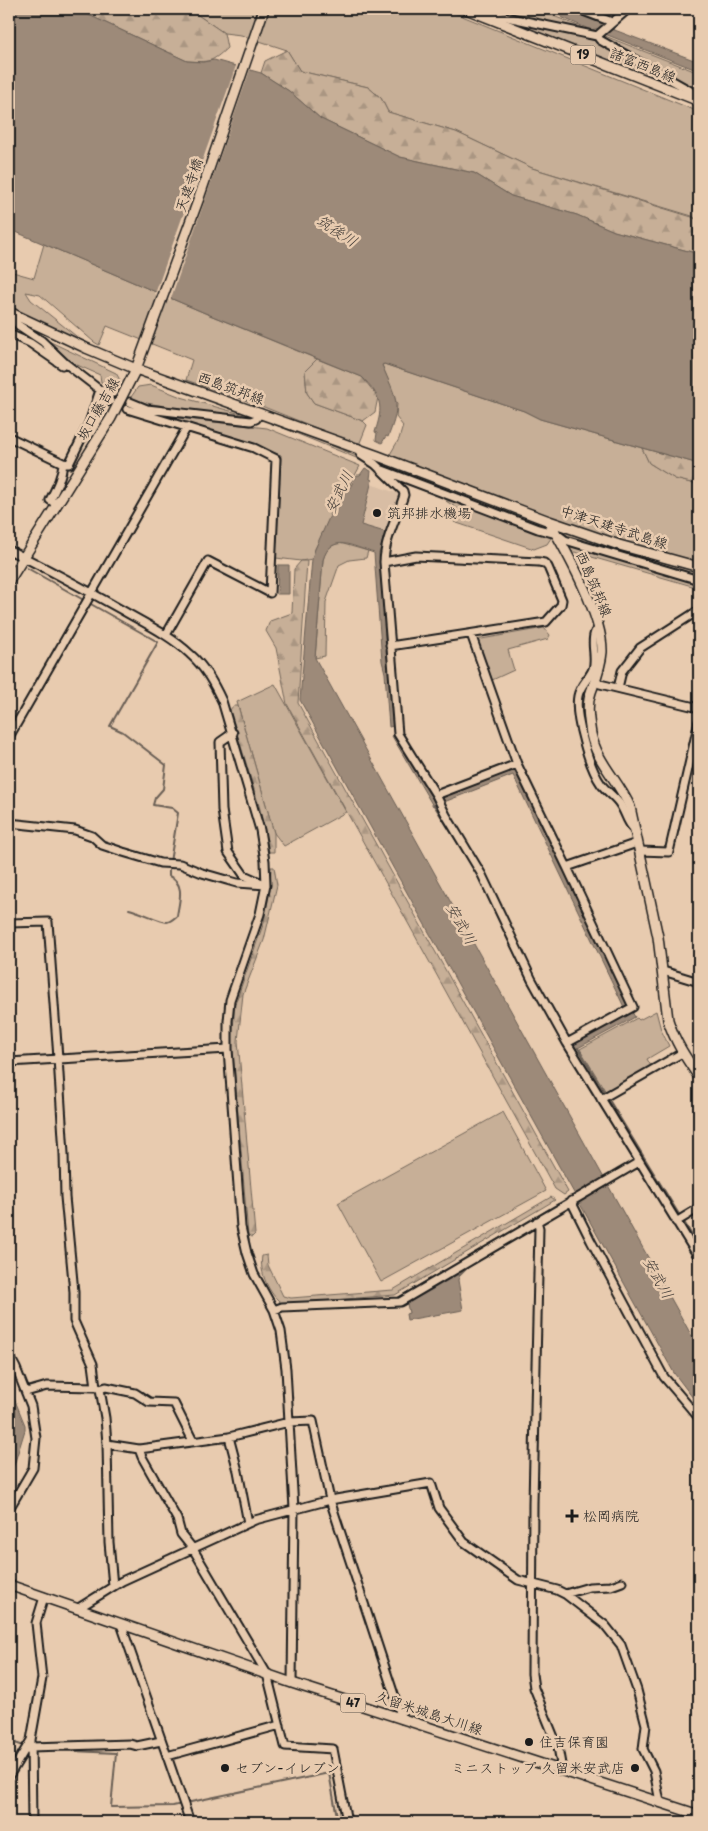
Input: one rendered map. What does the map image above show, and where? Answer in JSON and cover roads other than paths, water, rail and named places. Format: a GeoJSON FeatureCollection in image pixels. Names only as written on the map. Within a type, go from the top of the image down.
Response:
{"type":"FeatureCollection","features":[{"type":"Feature","properties":{"kind":"main road","name":"天建寺橋"},"geometry":{"type":"LineString","coordinates":[[136,369],[200,198],[264,9]]}},
{"type":"Feature","properties":{"kind":"main road","name":"諸富西島線"},"geometry":{"type":"LineString","coordinates":[[466,9],[698,101]]}},
{"type":"Feature","properties":{"kind":"main road","name":"坂口藤吉線"},"geometry":{"type":"LineString","coordinates":[[9,581],[111,418],[136,369],[11,313]]}},
{"type":"Feature","properties":{"kind":"main road","name":"西島筑邦線"},"geometry":{"type":"LineString","coordinates":[[136,369],[358,448],[550,522],[582,583],[599,630],[602,650],[600,666],[596,682],[590,693],[589,704],[592,735],[600,760],[624,794],[630,807],[658,937],[668,1020],[682,1053],[699,1076]]}},
{"type":"Feature","properties":{"kind":"main road","name":"中津天建寺武島線"},"geometry":{"type":"LineString","coordinates":[[550,522],[619,545],[699,567]]}},
{"type":"Feature","properties":{"kind":"main road","name":"久留米城島大川線"},"geometry":{"type":"LineString","coordinates":[[9,1585],[292,1683],[699,1815]]}},
{"type":"Feature","properties":{"kind":"street"},"geometry":{"type":"LineString","coordinates":[[578,9],[604,29]]}},
{"type":"Feature","properties":{"kind":"street"},"geometry":{"type":"LineString","coordinates":[[628,9],[604,29],[600,40],[689,90],[698,101]]}},
{"type":"Feature","properties":{"kind":"street"},"geometry":{"type":"LineString","coordinates":[[485,17],[497,15],[604,29]]}},
{"type":"Feature","properties":{"kind":"street"},"geometry":{"type":"LineString","coordinates":[[11,313],[18,325],[42,341],[100,390],[113,393]]}},
{"type":"Feature","properties":{"kind":"street"},"geometry":{"type":"LineString","coordinates":[[9,334],[30,344],[76,375],[92,383]]}},
{"type":"Feature","properties":{"kind":"street"},"geometry":{"type":"LineString","coordinates":[[9,437],[63,463],[69,464],[89,423],[100,390]]}},
{"type":"Feature","properties":{"kind":"street"},"geometry":{"type":"LineString","coordinates":[[96,404],[110,402]]}},
{"type":"Feature","properties":{"kind":"street"},"geometry":{"type":"LineString","coordinates":[[166,635],[208,561],[270,593],[276,459],[254,448],[187,426],[139,414],[128,405],[147,409],[251,421],[256,419],[260,413]]}},
{"type":"Feature","properties":{"kind":"street"},"geometry":{"type":"LineString","coordinates":[[9,737],[187,426]]}},
{"type":"Feature","properties":{"kind":"street"},"geometry":{"type":"LineString","coordinates":[[358,448],[361,455],[380,469],[403,491],[404,495],[384,553],[396,729],[482,875],[532,980],[567,1043],[699,1258]]}},
{"type":"Feature","properties":{"kind":"street"},"geometry":{"type":"LineString","coordinates":[[56,504],[50,500],[58,484],[63,463]]}},
{"type":"Feature","properties":{"kind":"street"},"geometry":{"type":"LineString","coordinates":[[380,469],[538,529],[557,534],[565,540],[699,580]]}},
{"type":"Feature","properties":{"kind":"street"},"geometry":{"type":"LineString","coordinates":[[9,550],[92,593],[166,635],[202,666],[222,701],[260,830],[265,861],[266,884],[260,914],[230,1000],[228,1049],[242,1227],[247,1253],[254,1274],[274,1310],[281,1331],[286,1369],[294,1509],[292,1683]]}},
{"type":"Feature","properties":{"kind":"street"},"geometry":{"type":"LineString","coordinates":[[384,562],[416,556],[544,563],[548,567],[562,600],[561,605],[546,622],[390,646]]}},
{"type":"Feature","properties":{"kind":"street"},"geometry":{"type":"LineString","coordinates":[[618,688],[622,671],[640,648],[696,612],[699,617]]}},
{"type":"Feature","properties":{"kind":"street"},"geometry":{"type":"LineString","coordinates":[[599,630],[593,634],[595,648],[592,670],[578,695],[578,709],[583,740],[592,768],[601,784],[618,802],[624,812],[627,823],[634,830]]}},
{"type":"Feature","properties":{"kind":"street"},"geometry":{"type":"LineString","coordinates":[[471,634],[517,764],[633,1007],[567,1043]]}},
{"type":"Feature","properties":{"kind":"street"},"geometry":{"type":"LineString","coordinates":[[596,682],[699,708]]}},
{"type":"Feature","properties":{"kind":"street"},"geometry":{"type":"LineString","coordinates":[[567,867],[638,847],[669,852],[699,720]]}},
{"type":"Feature","properties":{"kind":"street"},"geometry":{"type":"LineString","coordinates":[[232,733],[220,742],[222,810],[228,852],[244,875],[266,884]]}},
{"type":"Feature","properties":{"kind":"street"},"geometry":{"type":"LineString","coordinates":[[436,795],[517,764]]}},
{"type":"Feature","properties":{"kind":"street"},"geometry":{"type":"LineString","coordinates":[[9,823],[75,830],[92,836],[102,845],[160,863],[180,864],[202,873],[238,882],[266,884]]}},
{"type":"Feature","properties":{"kind":"street"},"geometry":{"type":"LineString","coordinates":[[9,924],[48,922],[64,1154],[65,1197],[74,1292],[74,1321],[93,1364],[105,1418],[109,1542],[113,1586]]}},
{"type":"Feature","properties":{"kind":"street"},"geometry":{"type":"LineString","coordinates":[[663,971],[699,982]]}},
{"type":"Feature","properties":{"kind":"street"},"geometry":{"type":"LineString","coordinates":[[9,1062],[228,1049]]}},
{"type":"Feature","properties":{"kind":"street"},"geometry":{"type":"LineString","coordinates":[[601,1099],[682,1053]]}},
{"type":"Feature","properties":{"kind":"street"},"geometry":{"type":"LineString","coordinates":[[274,1310],[400,1302],[639,1162]]}},
{"type":"Feature","properties":{"kind":"street"},"geometry":{"type":"LineString","coordinates":[[572,1200],[591,1241],[664,1377],[699,1418]]}},
{"type":"Feature","properties":{"kind":"street"},"geometry":{"type":"LineString","coordinates":[[676,1222],[699,1208]]}},
{"type":"Feature","properties":{"kind":"street"},"geometry":{"type":"LineString","coordinates":[[538,1221],[532,1674],[534,1688],[558,1747],[562,1770]]}},
{"type":"Feature","properties":{"kind":"street"},"geometry":{"type":"LineString","coordinates":[[9,1355],[26,1392],[36,1438],[32,1468],[9,1509]]}},
{"type":"Feature","properties":{"kind":"street"},"geometry":{"type":"LineString","coordinates":[[26,1392],[47,1386],[98,1388],[106,1386],[136,1393],[149,1402],[174,1403],[193,1441]]}},
{"type":"Feature","properties":{"kind":"street"},"geometry":{"type":"LineString","coordinates":[[107,1444],[139,1449],[229,1437],[289,1422],[313,1422],[330,1500],[402,1719]]}},
{"type":"Feature","properties":{"kind":"street"},"geometry":{"type":"LineString","coordinates":[[229,1437],[248,1523]]}},
{"type":"Feature","properties":{"kind":"street"},"geometry":{"type":"LineString","coordinates":[[139,1449],[176,1519],[181,1534],[194,1549],[267,1674],[285,1746],[333,1749],[347,1822]]}},
{"type":"Feature","properties":{"kind":"street"},"geometry":{"type":"LineString","coordinates":[[77,1609],[122,1581],[248,1523],[330,1500],[431,1483],[439,1508],[464,1542],[518,1580],[565,1594],[605,1625],[621,1645],[637,1690],[646,1725],[644,1749],[654,1771],[660,1802]]}},
{"type":"Feature","properties":{"kind":"street"},"geometry":{"type":"LineString","coordinates":[[565,1594],[589,1587],[611,1586],[622,1582]]}},
{"type":"Feature","properties":{"kind":"street"},"geometry":{"type":"LineString","coordinates":[[32,1822],[31,1743],[42,1678],[36,1623],[44,1598]]}},
{"type":"Feature","properties":{"kind":"street"},"geometry":{"type":"LineString","coordinates":[[121,1624],[190,1822]]}},
{"type":"Feature","properties":{"kind":"street"},"geometry":{"type":"LineString","coordinates":[[167,1756],[280,1725]]}},
{"type":"Feature","properties":{"kind":"street"},"geometry":{"type":"LineString","coordinates":[[31,1743],[130,1744],[137,1746],[161,1741]]}},
{"type":"Feature","properties":{"kind":"street"},"geometry":{"type":"LineString","coordinates":[[9,1776],[31,1743]]}},
{"type":"Feature","properties":{"kind":"water","name":"筑後川"},"geometry":{"type":"Polygon","coordinates":[[[9,9],[76,9],[187,61],[203,62],[214,60],[261,73],[289,91],[321,119],[400,157],[474,173],[511,196],[577,215],[614,231],[699,254],[699,464],[540,419],[524,411],[384,364],[382,365],[394,393],[396,408],[388,437],[386,436],[382,443],[376,440],[377,433],[375,432],[380,408],[379,402],[373,390],[362,377],[205,313],[9,229],[9,9]]]}},
{"type":"Feature","properties":{"kind":"water"},"geometry":{"type":"Polygon","coordinates":[[[570,10],[605,24],[604,26],[699,62],[699,71],[605,34],[605,31],[600,28],[591,30],[561,17],[563,11],[570,10]]]}},
{"type":"Feature","properties":{"kind":"water","name":"安武川"},"geometry":{"type":"Polygon","coordinates":[[[365,468],[371,471],[370,479],[372,480],[361,525],[385,532],[379,554],[393,726],[389,727],[374,553],[344,544],[332,546],[327,551],[323,560],[315,658],[699,1349],[699,1406],[674,1373],[300,700],[312,559],[341,491],[349,489],[357,475],[360,475],[365,468]]]}},
{"type":"Feature","properties":{"kind":"water"},"geometry":{"type":"Polygon","coordinates":[[[278,565],[289,565],[289,594],[277,594],[278,565]]]}},
{"type":"Feature","properties":{"kind":"water"},"geometry":{"type":"Polygon","coordinates":[[[395,734],[437,804],[433,806],[392,736],[395,734]]]}},
{"type":"Feature","properties":{"kind":"water"},"geometry":{"type":"Polygon","coordinates":[[[516,769],[628,1005],[624,1007],[513,775],[444,802],[442,797],[516,769]]]}},
{"type":"Feature","properties":{"kind":"water"},"geometry":{"type":"Polygon","coordinates":[[[632,1012],[635,1017],[576,1049],[573,1044],[632,1012]]]}},
{"type":"Feature","properties":{"kind":"water"},"geometry":{"type":"Polygon","coordinates":[[[460,1275],[458,1280],[463,1310],[407,1320],[406,1314],[409,1313],[407,1304],[460,1275]]]}},
{"type":"Feature","properties":{"kind":"water"},"geometry":{"type":"Polygon","coordinates":[[[9,1386],[25,1425],[25,1430],[9,1481],[9,1386]]]}},
{"type":"Feature","properties":{"kind":"waterway"},"geometry":{"type":"LineString","coordinates":[[27,568],[158,642],[110,726],[123,732],[166,765],[163,789],[155,798],[153,805],[172,808],[178,813],[170,862]]}},
{"type":"Feature","properties":{"kind":"waterway"},"geometry":{"type":"LineString","coordinates":[[394,649],[468,637]]}},
{"type":"Feature","properties":{"kind":"waterway"},"geometry":{"type":"LineString","coordinates":[[434,805],[479,877],[528,982]]}},
{"type":"Feature","properties":{"kind":"waterway"},"geometry":{"type":"LineString","coordinates":[[129,909],[167,922],[177,916],[180,888],[174,879],[169,876],[169,866]]}},
{"type":"Feature","properties":{"kind":"waterway"},"geometry":{"type":"LineString","coordinates":[[578,1048],[605,1093]]}},
{"type":"Feature","properties":{"kind":"waterway"},"geometry":{"type":"LineString","coordinates":[[609,1100],[680,1216]]}},
{"type":"Feature","properties":{"kind":"waterway"},"geometry":{"type":"LineString","coordinates":[[398,1298],[558,1204]]}},
{"type":"Feature","properties":{"kind":"waterway"},"geometry":{"type":"LineString","coordinates":[[684,1222],[699,1247]]}},
{"type":"Feature","properties":{"kind":"waterway"},"geometry":{"type":"LineString","coordinates":[[460,1275],[468,1267],[533,1229]]}},
{"type":"Feature","properties":{"kind":"waterway"},"geometry":{"type":"LineString","coordinates":[[9,1741],[24,1746]]}},
{"type":"Feature","properties":{"kind":"waterway"},"geometry":{"type":"LineString","coordinates":[[51,1750],[116,1753],[111,1807],[173,1806],[182,1804]]}},
{"type":"Feature","properties":{"kind":"waterway"},"geometry":{"type":"LineString","coordinates":[[186,1803],[329,1773],[338,1822]]}},
{"type":"Feature","properties":{"kind":"place","name":"筑邦排水機場"},"geometry":{"type":"Point","coordinates":[377,513]}},
{"type":"Feature","properties":{"kind":"place","name":"松岡病院"},"geometry":{"type":"Point","coordinates":[572,1516]}},
{"type":"Feature","properties":{"kind":"place","name":"住吉保育園"},"geometry":{"type":"Point","coordinates":[529,1742]}},
{"type":"Feature","properties":{"kind":"place","name":"セブン-イレブン"},"geometry":{"type":"Point","coordinates":[225,1768]}},
{"type":"Feature","properties":{"kind":"place","name":"ミニストップ 久留米安武店"},"geometry":{"type":"Point","coordinates":[635,1768]}}]}
